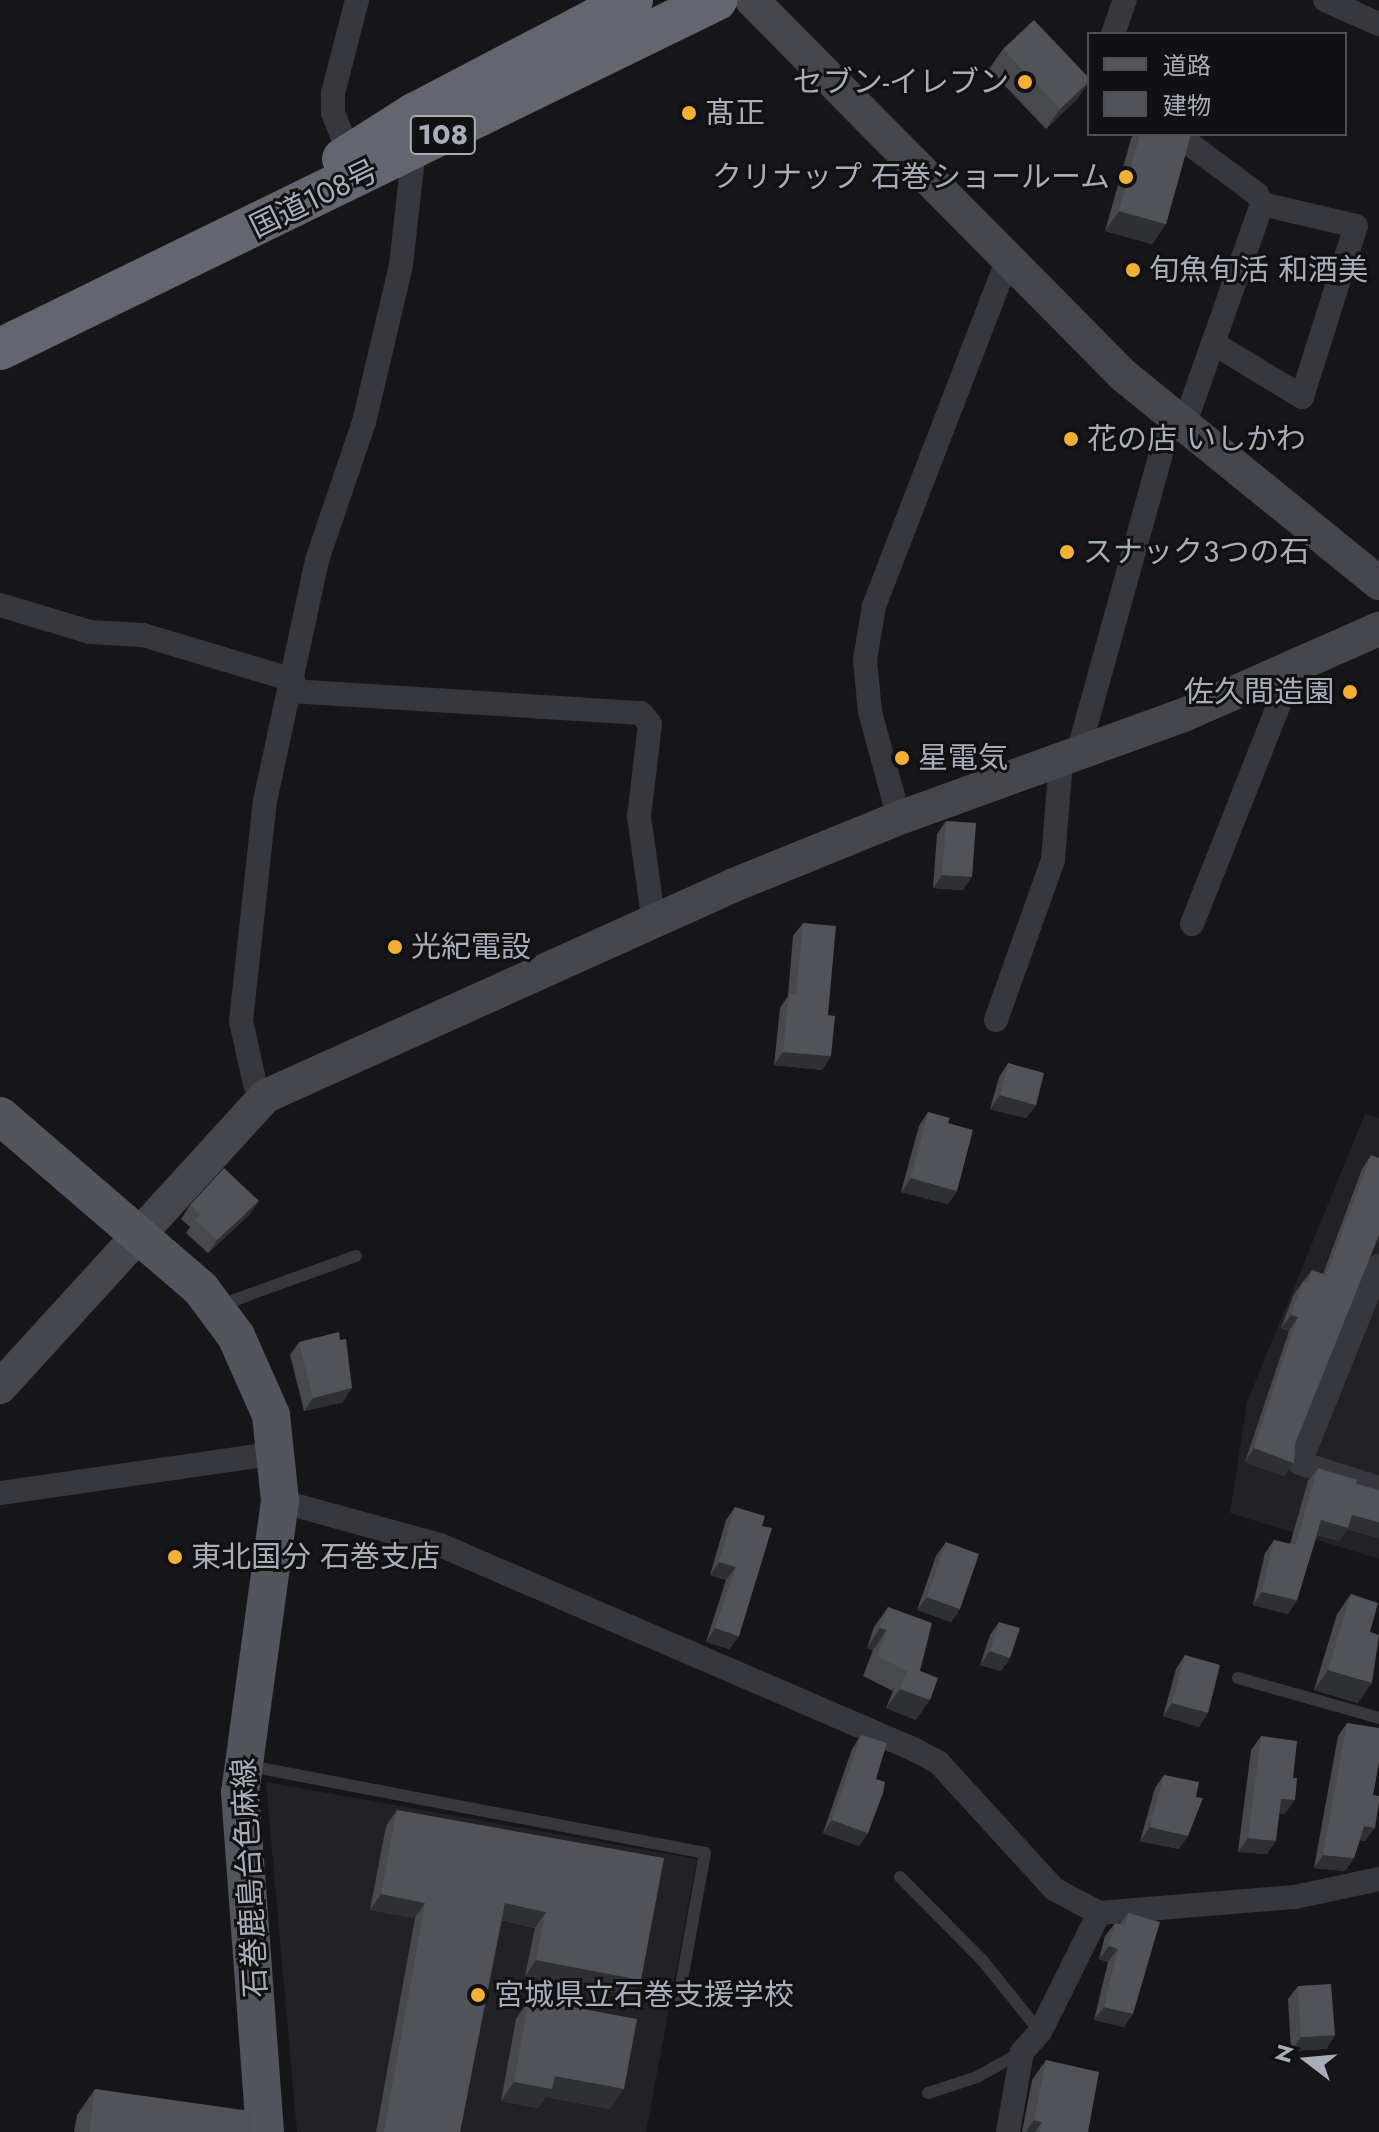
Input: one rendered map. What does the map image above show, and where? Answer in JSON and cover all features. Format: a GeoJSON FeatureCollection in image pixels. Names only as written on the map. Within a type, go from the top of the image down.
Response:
{"type":"FeatureCollection","features":[{"type":"Feature","properties":{"kind":"highway","name":"国道108号"},"geometry":{"type":"LineString","coordinates":[[170,268],[414,114],[632,0]]}},
{"type":"Feature","properties":{"kind":"highway","name":"国道108号"},"geometry":{"type":"LineString","coordinates":[[0,349],[414,150],[716,0]]}},
{"type":"Feature","properties":{"kind":"main road","name":"石巻鹿島台色麻線"},"geometry":{"type":"LineString","coordinates":[[0,1116],[141,1236],[215,1307],[264,1391],[278,1453],[280,1501],[241,1765],[241,1831],[265,2132]]}},
{"type":"Feature","properties":{"kind":"street"},"geometry":{"type":"LineString","coordinates":[[350,155],[333,113],[333,93],[357,0]]}},
{"type":"Feature","properties":{"kind":"street"},"geometry":{"type":"LineString","coordinates":[[752,0],[1009,256],[1123,375],[1379,583]]}},
{"type":"Feature","properties":{"kind":"street"},"geometry":{"type":"LineString","coordinates":[[1114,32],[1125,0]]}},
{"type":"Feature","properties":{"kind":"street"},"geometry":{"type":"LineString","coordinates":[[1325,0],[1379,24]]}},
{"type":"Feature","properties":{"kind":"street"},"geometry":{"type":"LineString","coordinates":[[996,1020],[1053,860],[1069,756],[1178,420],[1213,343],[1262,204],[1257,194],[1179,136]]}},
{"type":"Feature","properties":{"kind":"street"},"geometry":{"type":"LineString","coordinates":[[266,1096],[255,1084],[241,1021],[265,801],[317,560],[364,422],[401,265],[414,150]]}},
{"type":"Feature","properties":{"kind":"street"},"geometry":{"type":"LineString","coordinates":[[1213,343],[1302,397],[1356,226],[1262,204]]}},
{"type":"Feature","properties":{"kind":"street"},"geometry":{"type":"LineString","coordinates":[[899,818],[870,712],[865,660],[874,606],[1009,256]]}},
{"type":"Feature","properties":{"kind":"street"},"geometry":{"type":"LineString","coordinates":[[0,605],[90,632],[143,635],[292,685],[641,713],[650,724],[639,816],[654,924]]}},
{"type":"Feature","properties":{"kind":"street"},"geometry":{"type":"LineString","coordinates":[[0,1387],[266,1096],[899,818],[1186,714],[1379,629]]}},
{"type":"Feature","properties":{"kind":"street"},"geometry":{"type":"LineString","coordinates":[[1192,924],[1294,666]]}},
{"type":"Feature","properties":{"kind":"street"},"geometry":{"type":"LineString","coordinates":[[1379,1266],[1300,1463],[1379,1488]]}},
{"type":"Feature","properties":{"kind":"street"},"geometry":{"type":"LineString","coordinates":[[0,1493],[278,1453]]}},
{"type":"Feature","properties":{"kind":"street"},"geometry":{"type":"LineString","coordinates":[[280,1501],[440,1545],[915,1750],[939,1763],[1054,1889],[1099,1913],[1295,1897],[1379,1879]]}},
{"type":"Feature","properties":{"kind":"street"},"geometry":{"type":"LineString","coordinates":[[1008,2132],[1022,2052],[1040,2032],[1099,1913]]}},
{"type":"Feature","properties":{"kind":"lane"},"geometry":{"type":"LineString","coordinates":[[215,1307],[356,1256]]}},
{"type":"Feature","properties":{"kind":"lane"},"geometry":{"type":"LineString","coordinates":[[1238,1678],[1379,1718]]}},
{"type":"Feature","properties":{"kind":"lane"},"geometry":{"type":"LineString","coordinates":[[241,1765],[705,1853],[679,1996]]}},
{"type":"Feature","properties":{"kind":"lane"},"geometry":{"type":"LineString","coordinates":[[900,1877],[983,1961],[1040,2032]]}},
{"type":"Feature","properties":{"kind":"lane"},"geometry":{"type":"LineString","coordinates":[[928,2093],[977,2077],[1022,2052]]}},
{"type":"Feature","properties":{"kind":"shaded area"},"geometry":{"type":"Polygon","coordinates":[[[1365,1114],[1379,1118],[1379,1559],[1230,1513],[1247,1402],[1365,1114]]]}},
{"type":"Feature","properties":{"kind":"shaded area","name":"宮城県立石巻支援学校"},"geometry":{"type":"Polygon","coordinates":[[[266,1782],[697,1859],[646,2132],[297,2132],[266,1782]]]}},
{"type":"Feature","properties":{"kind":"building"},"geometry":{"type":"Polygon","coordinates":[[[1034,20],[1087,76],[1087,83],[1060,109],[1003,49],[1034,20]]]}},
{"type":"Feature","properties":{"kind":"building"},"geometry":{"type":"Polygon","coordinates":[[[1139,136],[1190,136],[1166,224],[1119,211],[1139,136]]]}},
{"type":"Feature","properties":{"kind":"building"},"geometry":{"type":"Polygon","coordinates":[[[946,821],[976,823],[972,877],[942,875],[946,821]]]}},
{"type":"Feature","properties":{"kind":"building"},"geometry":{"type":"Polygon","coordinates":[[[803,923],[836,926],[828,1015],[835,1016],[831,1056],[783,1052],[789,994],[796,995],[803,923]]]}},
{"type":"Feature","properties":{"kind":"building"},"geometry":{"type":"Polygon","coordinates":[[[1008,1063],[1044,1073],[1036,1105],[1000,1095],[1008,1063]]]}},
{"type":"Feature","properties":{"kind":"building"},"geometry":{"type":"Polygon","coordinates":[[[928,1112],[950,1118],[948,1123],[973,1130],[957,1191],[911,1178],[928,1112]]]}},
{"type":"Feature","properties":{"kind":"building"},"geometry":{"type":"Polygon","coordinates":[[[1371,1155],[1379,1158],[1379,1235],[1295,1444],[1294,1463],[1254,1448],[1298,1317],[1291,1315],[1303,1281],[1308,1283],[1312,1270],[1326,1275],[1371,1155]]]}},
{"type":"Feature","properties":{"kind":"building"},"geometry":{"type":"Polygon","coordinates":[[[224,1168],[259,1201],[217,1240],[195,1220],[200,1214],[190,1205],[224,1168]]]}},
{"type":"Feature","properties":{"kind":"building"},"geometry":{"type":"Polygon","coordinates":[[[339,1332],[340,1340],[346,1339],[352,1388],[313,1398],[299,1342],[339,1332]]]}},
{"type":"Feature","properties":{"kind":"building"},"geometry":{"type":"Polygon","coordinates":[[[1318,1468],[1379,1490],[1379,1522],[1352,1515],[1348,1528],[1321,1520],[1297,1600],[1262,1592],[1274,1540],[1295,1545],[1318,1468]]]}},
{"type":"Feature","properties":{"kind":"building"},"geometry":{"type":"Polygon","coordinates":[[[735,1507],[765,1516],[762,1526],[772,1528],[739,1636],[715,1628],[736,1567],[719,1562],[735,1507]]]}},
{"type":"Feature","properties":{"kind":"building"},"geometry":{"type":"Polygon","coordinates":[[[946,1542],[979,1554],[960,1609],[927,1597],[946,1542]]]}},
{"type":"Feature","properties":{"kind":"building"},"geometry":{"type":"Polygon","coordinates":[[[1351,1594],[1378,1603],[1370,1632],[1379,1635],[1372,1683],[1328,1670],[1351,1594]]]}},
{"type":"Feature","properties":{"kind":"building"},"geometry":{"type":"Polygon","coordinates":[[[888,1607],[932,1623],[920,1671],[938,1678],[930,1700],[900,1689],[907,1671],[877,1656],[887,1630],[880,1628],[888,1607]]]}},
{"type":"Feature","properties":{"kind":"building"},"geometry":{"type":"Polygon","coordinates":[[[999,1622],[1020,1628],[1010,1658],[990,1651],[999,1622]]]}},
{"type":"Feature","properties":{"kind":"building"},"geometry":{"type":"Polygon","coordinates":[[[1185,1655],[1220,1665],[1208,1713],[1172,1703],[1185,1655]]]}},
{"type":"Feature","properties":{"kind":"building"},"geometry":{"type":"Polygon","coordinates":[[[1347,1723],[1379,1728],[1379,1762],[1373,1795],[1379,1796],[1375,1828],[1364,1826],[1354,1858],[1323,1855],[1347,1723]]]}},
{"type":"Feature","properties":{"kind":"building"},"geometry":{"type":"Polygon","coordinates":[[[861,1735],[887,1743],[876,1779],[885,1782],[883,1793],[868,1833],[832,1820],[861,1735]]]}},
{"type":"Feature","properties":{"kind":"building"},"geometry":{"type":"Polygon","coordinates":[[[1261,1736],[1297,1741],[1293,1778],[1297,1778],[1295,1800],[1281,1799],[1276,1841],[1248,1838],[1261,1736]]]}},
{"type":"Feature","properties":{"kind":"building"},"geometry":{"type":"Polygon","coordinates":[[[1164,1775],[1199,1782],[1196,1797],[1203,1798],[1188,1836],[1150,1827],[1164,1775]]]}},
{"type":"Feature","properties":{"kind":"building"},"geometry":{"type":"Polygon","coordinates":[[[397,1810],[664,1858],[641,1980],[536,1960],[546,1912],[505,1903],[460,2132],[384,2132],[425,1903],[381,1894],[397,1810]]]}},
{"type":"Feature","properties":{"kind":"building"},"geometry":{"type":"Polygon","coordinates":[[[1128,1913],[1160,1922],[1133,2014],[1104,2007],[1118,1949],[1109,1946],[1115,1923],[1125,1926],[1128,1913]]]}},
{"type":"Feature","properties":{"kind":"building"},"geometry":{"type":"Polygon","coordinates":[[[1331,1984],[1335,2035],[1301,2037],[1298,1986],[1331,1984]]]}},
{"type":"Feature","properties":{"kind":"building"},"geometry":{"type":"Polygon","coordinates":[[[529,1999],[637,2019],[624,2089],[555,2076],[552,2089],[514,2082],[529,1999]]]}},
{"type":"Feature","properties":{"kind":"building"},"geometry":{"type":"Polygon","coordinates":[[[1046,2060],[1099,2072],[1088,2132],[1040,2132],[1042,2122],[1034,2120],[1046,2060]]]}},
{"type":"Feature","properties":{"kind":"building"},"geometry":{"type":"Polygon","coordinates":[[[95,2089],[250,2111],[253,2132],[89,2132],[95,2089]]]}},
{"type":"Feature","properties":{"kind":"place","name":"セブン-イレブン"},"geometry":{"type":"Point","coordinates":[1025,82]}},
{"type":"Feature","properties":{"kind":"place","name":"髙正"},"geometry":{"type":"Point","coordinates":[689,113]}},
{"type":"Feature","properties":{"kind":"place","name":"クリナップ 石巻ショールーム"},"geometry":{"type":"Point","coordinates":[1126,177]}},
{"type":"Feature","properties":{"kind":"place","name":"旬魚旬活 和酒美"},"geometry":{"type":"Point","coordinates":[1133,270]}},
{"type":"Feature","properties":{"kind":"place","name":"花の店 いしかわ"},"geometry":{"type":"Point","coordinates":[1071,439]}},
{"type":"Feature","properties":{"kind":"place","name":"スナック3つの石"},"geometry":{"type":"Point","coordinates":[1067,552]}},
{"type":"Feature","properties":{"kind":"place","name":"佐久間造園"},"geometry":{"type":"Point","coordinates":[1350,692]}},
{"type":"Feature","properties":{"kind":"place","name":"星電気"},"geometry":{"type":"Point","coordinates":[902,758]}},
{"type":"Feature","properties":{"kind":"place","name":"光紀電設"},"geometry":{"type":"Point","coordinates":[395,947]}},
{"type":"Feature","properties":{"kind":"place","name":"東北国分 石巻支店"},"geometry":{"type":"Point","coordinates":[175,1557]}},
{"type":"Feature","properties":{"kind":"place","name":"宮城県立石巻支援学校"},"geometry":{"type":"Point","coordinates":[478,1995]}}]}
